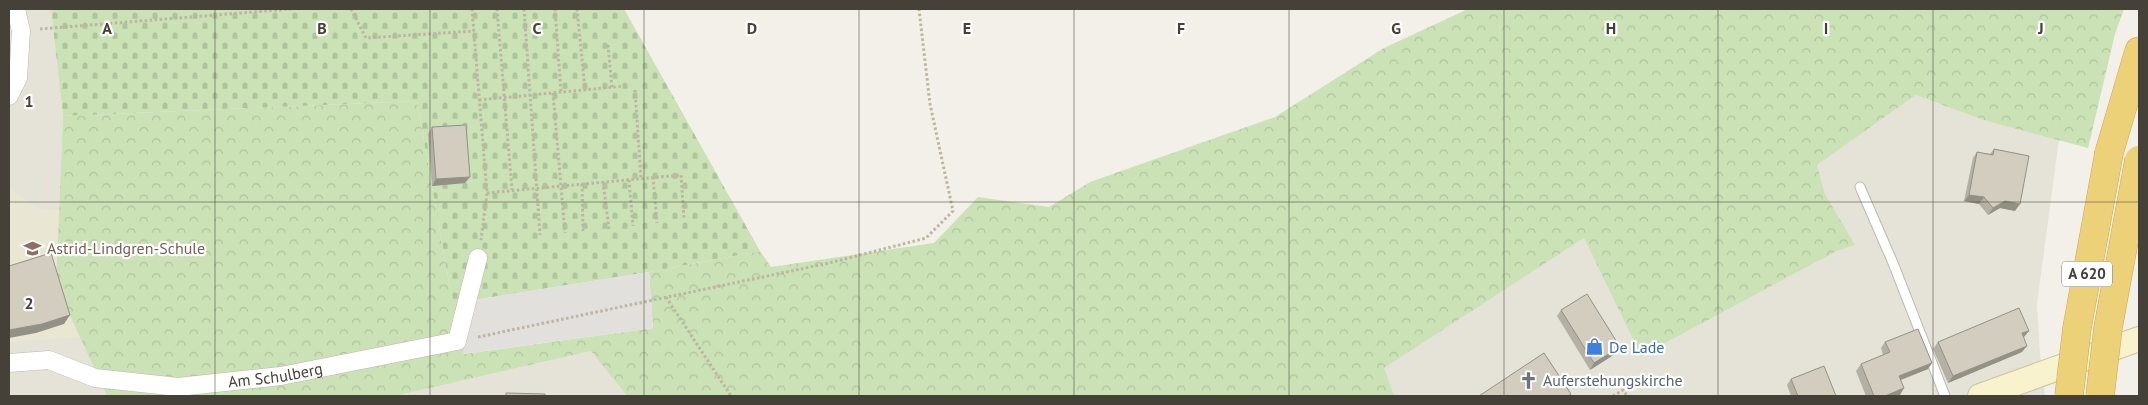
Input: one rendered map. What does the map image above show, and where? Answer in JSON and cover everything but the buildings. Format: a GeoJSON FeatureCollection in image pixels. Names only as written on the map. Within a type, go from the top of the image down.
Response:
{"type":"FeatureCollection","features":[{"type":"Feature","properties":{"kind":"highway","name":"A 620"},"geometry":{"type":"LineString","coordinates":[[2069,396],[2077,328],[2109,153],[2139,51]]}},
{"type":"Feature","properties":{"kind":"highway","name":"A 620"},"geometry":{"type":"LineString","coordinates":[[2100,396],[2108,328],[2139,160]]}},
{"type":"Feature","properties":{"kind":"main road"},"geometry":{"type":"LineString","coordinates":[[1980,396],[2139,338]]}},
{"type":"Feature","properties":{"kind":"street"},"geometry":{"type":"LineString","coordinates":[[9,96],[18,78],[20,31],[16,9]]}},
{"type":"Feature","properties":{"kind":"street"},"geometry":{"type":"LineString","coordinates":[[457,341],[478,258]]}},
{"type":"Feature","properties":{"kind":"street","name":"Am Schulberg"},"geometry":{"type":"LineString","coordinates":[[9,363],[49,360],[95,378],[178,387],[281,376],[457,341]]}},
{"type":"Feature","properties":{"kind":"lane"},"geometry":{"type":"LineString","coordinates":[[1860,188],[1893,263],[1946,396]]}},
{"type":"Feature","properties":{"kind":"path"},"geometry":{"type":"LineString","coordinates":[[20,31],[291,9]]}},
{"type":"Feature","properties":{"kind":"path"},"geometry":{"type":"LineString","coordinates":[[351,9],[366,38],[474,31]]}},
{"type":"Feature","properties":{"kind":"path"},"geometry":{"type":"LineString","coordinates":[[472,9],[487,193],[478,258]]}},
{"type":"Feature","properties":{"kind":"path"},"geometry":{"type":"LineString","coordinates":[[497,9],[512,190]]}},
{"type":"Feature","properties":{"kind":"path"},"geometry":{"type":"LineString","coordinates":[[524,9],[540,234]]}},
{"type":"Feature","properties":{"kind":"path"},"geometry":{"type":"LineString","coordinates":[[555,9],[561,92]]}},
{"type":"Feature","properties":{"kind":"path"},"geometry":{"type":"LineString","coordinates":[[577,9],[585,90]]}},
{"type":"Feature","properties":{"kind":"path"},"geometry":{"type":"LineString","coordinates":[[457,341],[829,263],[926,238],[952,211],[930,104],[919,9]]}},
{"type":"Feature","properties":{"kind":"path"},"geometry":{"type":"LineString","coordinates":[[608,45],[612,88]]}},
{"type":"Feature","properties":{"kind":"path"},"geometry":{"type":"LineString","coordinates":[[479,100],[625,86]]}},
{"type":"Feature","properties":{"kind":"path"},"geometry":{"type":"LineString","coordinates":[[635,90],[641,178]]}},
{"type":"Feature","properties":{"kind":"path"},"geometry":{"type":"LineString","coordinates":[[553,93],[565,233]]}},
{"type":"Feature","properties":{"kind":"path"},"geometry":{"type":"LineString","coordinates":[[487,193],[681,175],[684,219]]}},
{"type":"Feature","properties":{"kind":"path"},"geometry":{"type":"LineString","coordinates":[[653,177],[657,223]]}},
{"type":"Feature","properties":{"kind":"path"},"geometry":{"type":"LineString","coordinates":[[630,180],[633,226]]}},
{"type":"Feature","properties":{"kind":"path"},"geometry":{"type":"LineString","coordinates":[[603,182],[609,229]]}},
{"type":"Feature","properties":{"kind":"path"},"geometry":{"type":"LineString","coordinates":[[582,184],[583,231]]}},
{"type":"Feature","properties":{"kind":"path"},"geometry":{"type":"LineString","coordinates":[[666,298],[731,396]]}},
{"type":"Feature","properties":{"kind":"path"},"geometry":{"type":"LineString","coordinates":[[1614,396],[1623,390],[1627,396]]}},
{"type":"Feature","properties":{"kind":"shaded area"},"geometry":{"type":"Polygon","coordinates":[[[9,9],[51,9],[63,116],[56,285],[107,396],[9,396],[9,9]]]}},
{"type":"Feature","properties":{"kind":"shaded area"},"geometry":{"type":"Polygon","coordinates":[[[1916,95],[1983,120],[2059,139],[2037,304],[2045,396],[1394,396],[1383,368],[1584,238],[1641,356],[1837,251],[1854,245],[1825,194],[1817,165],[1916,95]]]}},
{"type":"Feature","properties":{"kind":"shaded area","name":"Astrid-Lindgren-Schule"},"geometry":{"type":"Polygon","coordinates":[[[9,188],[39,209],[59,210],[56,285],[80,337],[9,342],[9,188]]]}},
{"type":"Feature","properties":{"kind":"shaded area"},"geometry":{"type":"Polygon","coordinates":[[[649,272],[653,328],[463,354],[474,300],[649,272]]]}},
{"type":"Feature","properties":{"kind":"shaded area"},"geometry":{"type":"Polygon","coordinates":[[[591,351],[627,396],[395,396],[591,351]]]}},
{"type":"Feature","properties":{"kind":"green space"},"geometry":{"type":"Polygon","coordinates":[[[51,9],[624,9],[760,251],[649,272],[474,300],[452,300],[417,101],[63,116],[51,9]]]}},
{"type":"Feature","properties":{"kind":"green space"},"geometry":{"type":"Polygon","coordinates":[[[1468,9],[2124,9],[2115,34],[2088,148],[1983,120],[1916,95],[1817,165],[1825,194],[1855,245],[1837,251],[1641,356],[1584,238],[1384,368],[1394,396],[627,396],[591,351],[395,396],[107,396],[56,285],[63,116],[417,101],[452,300],[474,300],[464,354],[653,328],[649,272],[760,251],[771,267],[934,243],[978,197],[1049,207],[1090,182],[1275,117],[1384,48],[1468,9]]]}},
{"type":"Feature","properties":{"kind":"place","name":"Astrid-Lindgren-Schule"},"geometry":{"type":"Point","coordinates":[33,248]}},
{"type":"Feature","properties":{"kind":"place","name":"De Lade"},"geometry":{"type":"Point","coordinates":[1595,347]}},
{"type":"Feature","properties":{"kind":"place","name":"Auferstehungskirche"},"geometry":{"type":"Point","coordinates":[1529,380]}}]}
